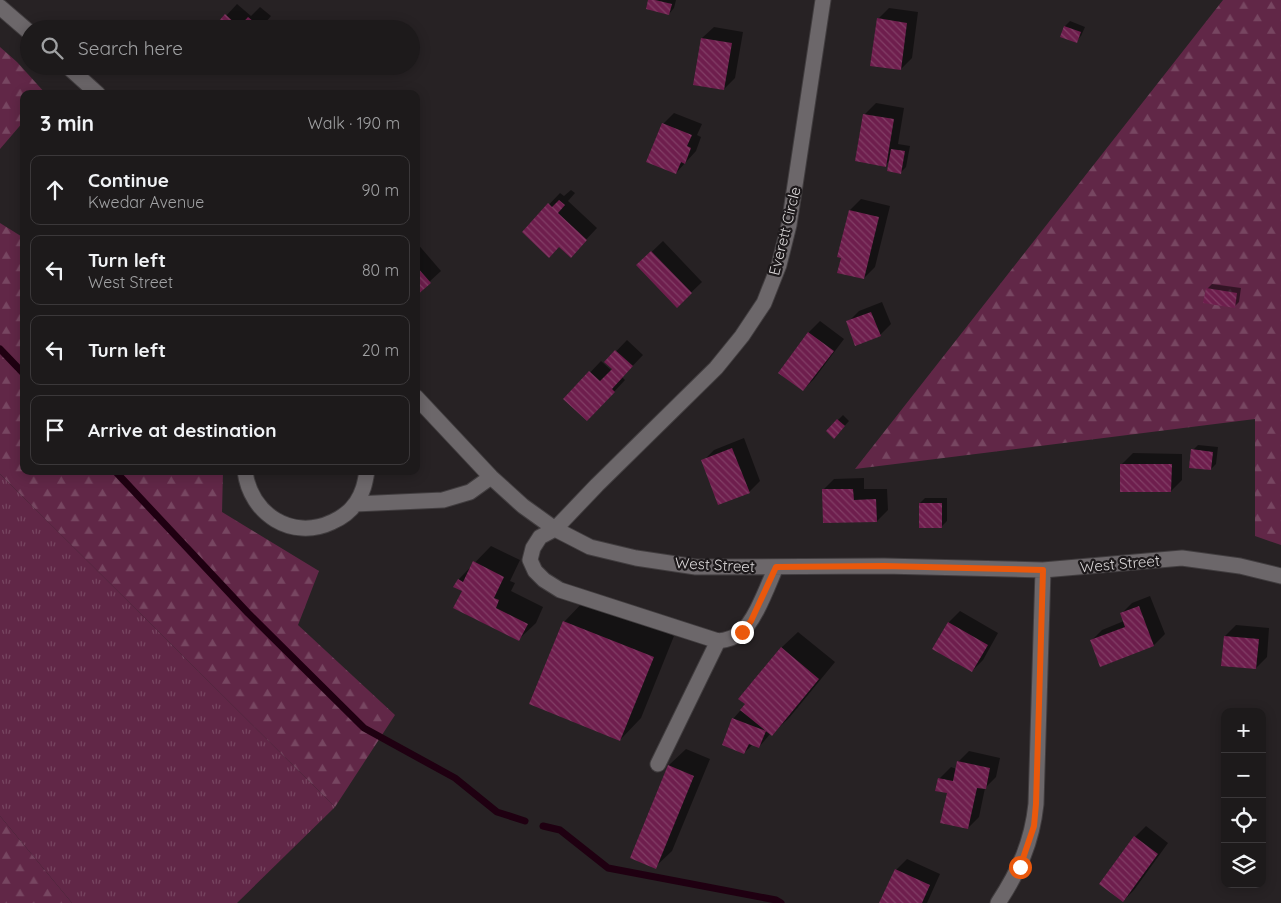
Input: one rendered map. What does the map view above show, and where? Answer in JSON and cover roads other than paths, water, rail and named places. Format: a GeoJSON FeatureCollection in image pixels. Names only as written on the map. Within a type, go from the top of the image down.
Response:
{"type":"FeatureCollection","features":[{"type":"Feature","properties":{"kind":"street","name":"Everett Circle"},"geometry":{"type":"LineString","coordinates":[[718,642],[560,590],[544,580],[535,571],[530,560],[533,548],[540,537],[555,529],[597,484],[716,368],[742,336],[764,303],[779,265],[789,226],[823,0]]}},
{"type":"Feature","properties":{"kind":"street"},"geometry":{"type":"LineString","coordinates":[[0,7],[20,24]]}},
{"type":"Feature","properties":{"kind":"street"},"geometry":{"type":"LineString","coordinates":[[77,75],[94,90]]}},
{"type":"Feature","properties":{"kind":"street","name":"West Street"},"geometry":{"type":"LineString","coordinates":[[420,402],[491,477],[523,506],[555,529],[590,547],[636,558],[696,567],[884,566],[1043,570],[1182,558],[1240,566],[1281,576]]}},
{"type":"Feature","properties":{"kind":"street"},"geometry":{"type":"LineString","coordinates":[[245,475],[246,484],[254,501],[268,515],[285,525],[304,528],[323,526],[341,518],[355,504],[364,487],[366,475]]}},
{"type":"Feature","properties":{"kind":"street"},"geometry":{"type":"LineString","coordinates":[[355,504],[443,500],[470,492],[491,477]]}},
{"type":"Feature","properties":{"kind":"street"},"geometry":{"type":"LineString","coordinates":[[658,764],[718,642],[730,639],[742,632],[751,621],[776,567]]}},
{"type":"Feature","properties":{"kind":"street"},"geometry":{"type":"LineString","coordinates":[[998,903],[1020,867],[1034,826],[1043,570]]}},
{"type":"Feature","properties":{"kind":"waterway"},"geometry":{"type":"LineString","coordinates":[[0,349],[20,370]]}},
{"type":"Feature","properties":{"kind":"waterway"},"geometry":{"type":"LineString","coordinates":[[119,475],[248,613],[364,728],[455,778],[497,812],[525,821]]}},
{"type":"Feature","properties":{"kind":"waterway"},"geometry":{"type":"LineString","coordinates":[[543,826],[560,830],[608,868],[776,900],[781,903]]}}]}
